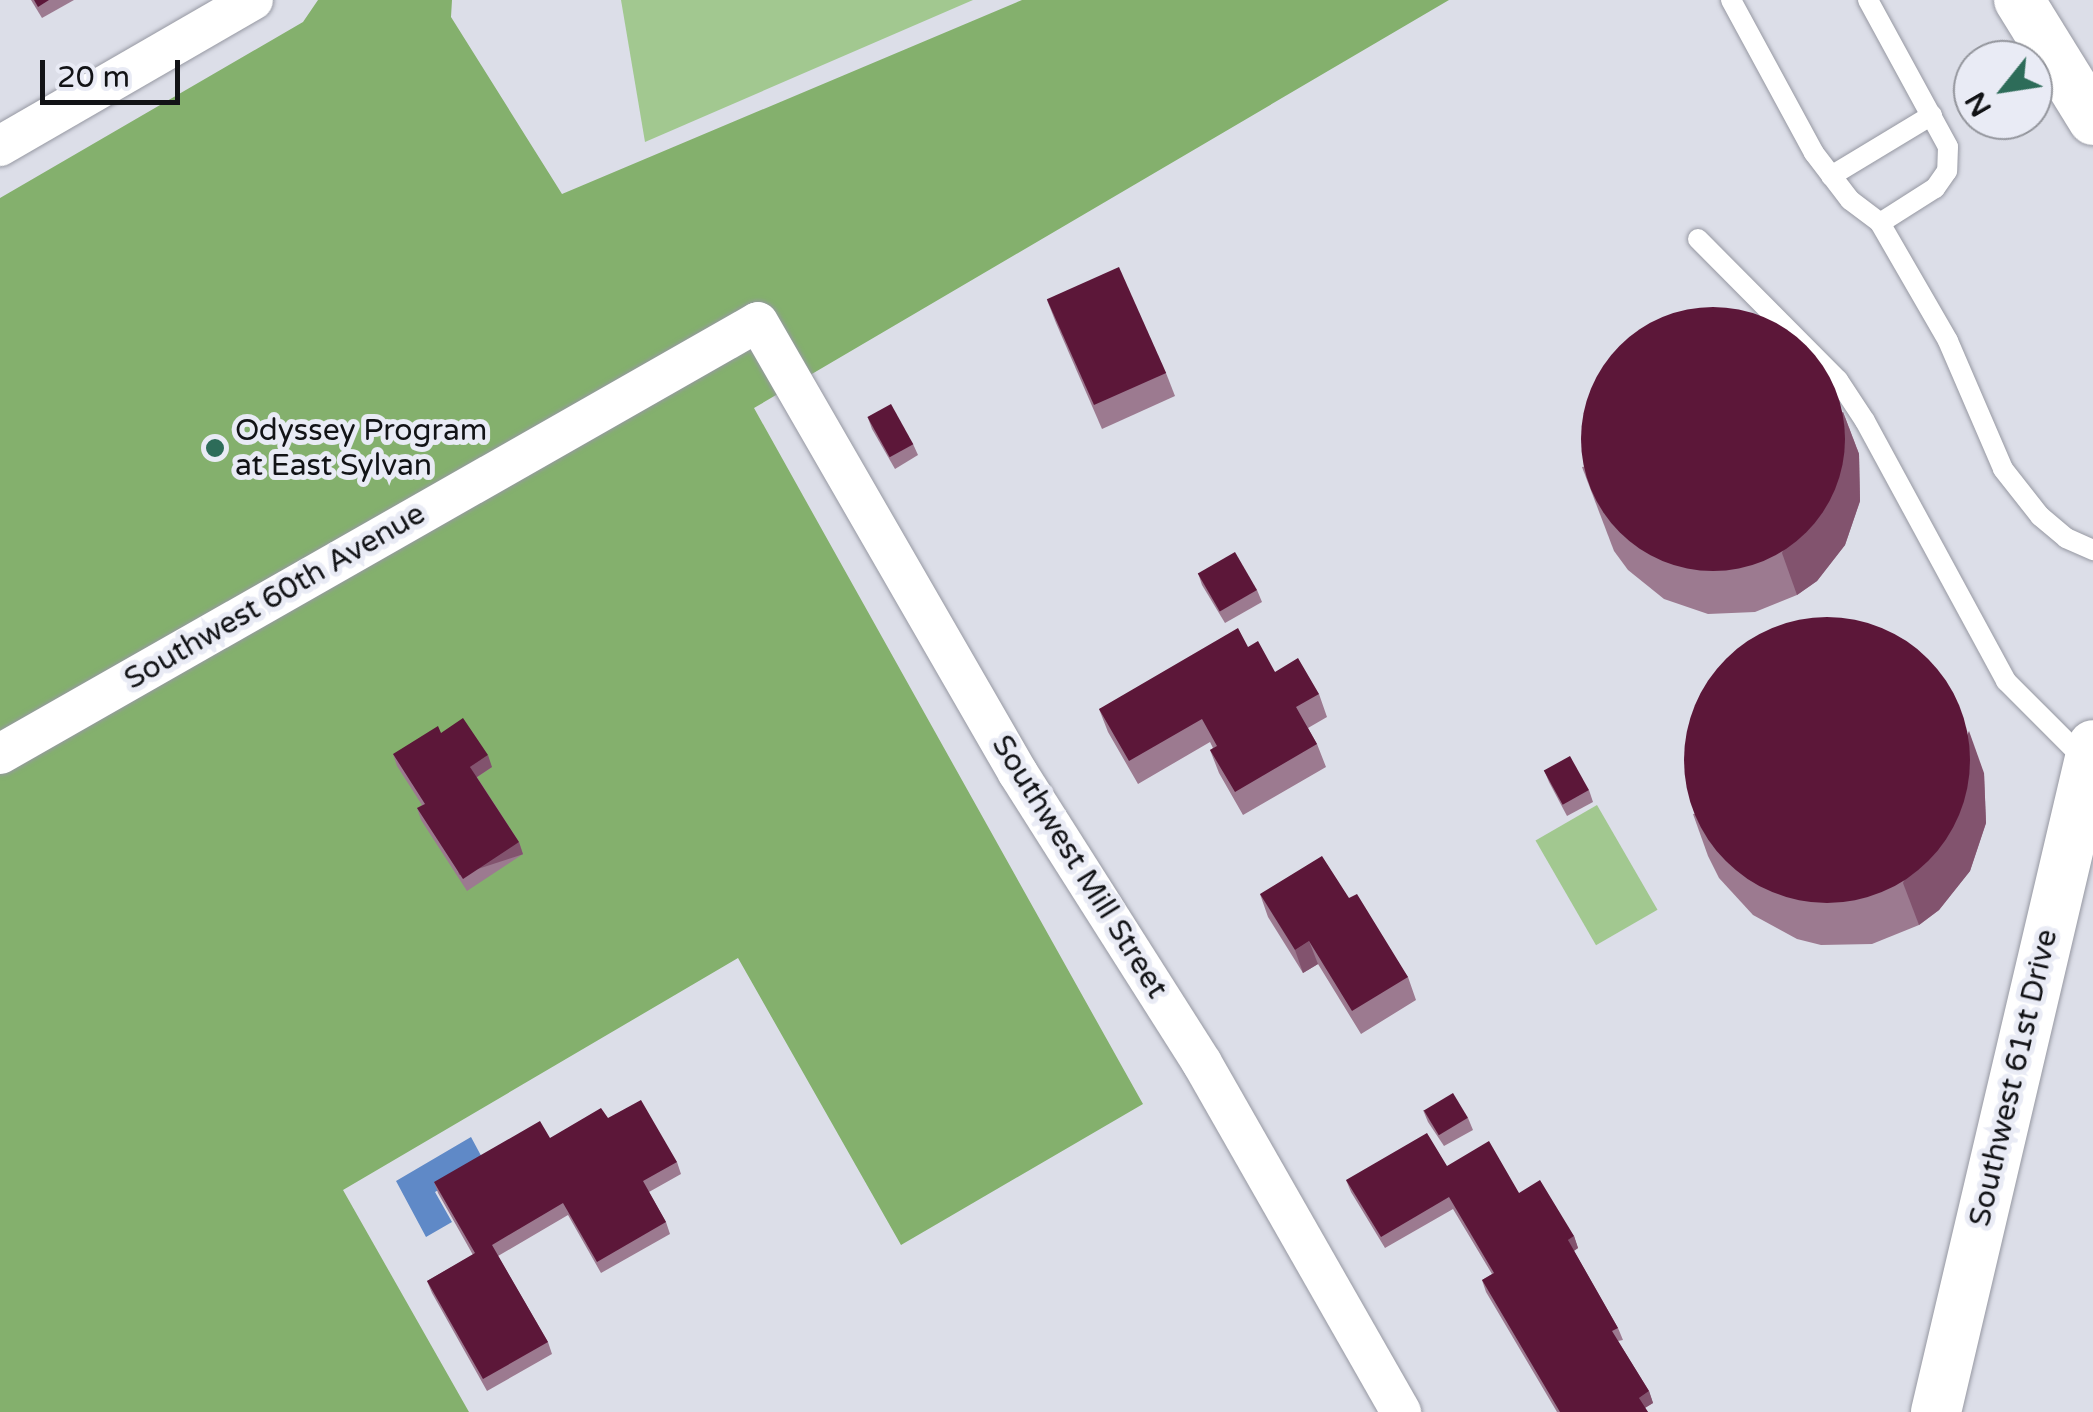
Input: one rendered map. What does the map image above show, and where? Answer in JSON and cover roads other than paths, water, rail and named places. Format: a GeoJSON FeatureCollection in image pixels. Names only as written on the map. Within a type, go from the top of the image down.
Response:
{"type":"FeatureCollection","features":[{"type":"Feature","properties":{"kind":"street"},"geometry":{"type":"LineString","coordinates":[[0,146],[253,0]]}},
{"type":"Feature","properties":{"kind":"street"},"geometry":{"type":"LineString","coordinates":[[2018,0],[2093,120]]}},
{"type":"Feature","properties":{"kind":"street","name":"Southwest 60th Avenue"},"geometry":{"type":"LineString","coordinates":[[0,754],[758,322]]}},
{"type":"Feature","properties":{"kind":"street","name":"Southwest Mill Street"},"geometry":{"type":"LineString","coordinates":[[758,322],[1018,773],[1202,1064],[1401,1412]]}},
{"type":"Feature","properties":{"kind":"street","name":"Southwest 61st Drive"},"geometry":{"type":"LineString","coordinates":[[1936,1412],[2091,754]]}},
{"type":"Feature","properties":{"kind":"lane"},"geometry":{"type":"LineString","coordinates":[[1732,0],[1814,154],[1850,200],[1880,224],[1948,341],[2003,469],[2040,516],[2066,538],[2093,550]]}},
{"type":"Feature","properties":{"kind":"lane"},"geometry":{"type":"LineString","coordinates":[[1868,0],[1948,146],[1947,171],[1935,188],[1880,224]]}},
{"type":"Feature","properties":{"kind":"lane"},"geometry":{"type":"LineString","coordinates":[[1831,176],[1932,116]]}},
{"type":"Feature","properties":{"kind":"lane"},"geometry":{"type":"LineString","coordinates":[[1698,239],[1838,380],[1865,421],[2006,681],[2091,754]]}},
{"type":"Feature","properties":{"kind":"water"},"geometry":{"type":"Polygon","coordinates":[[[471,1137],[485,1163],[435,1192],[452,1222],[426,1237],[396,1181],[471,1137]]]}},
{"type":"Feature","properties":{"kind":"place","name":"Odyssey Program at East Sylvan"},"geometry":{"type":"Point","coordinates":[215,448]}}]}
